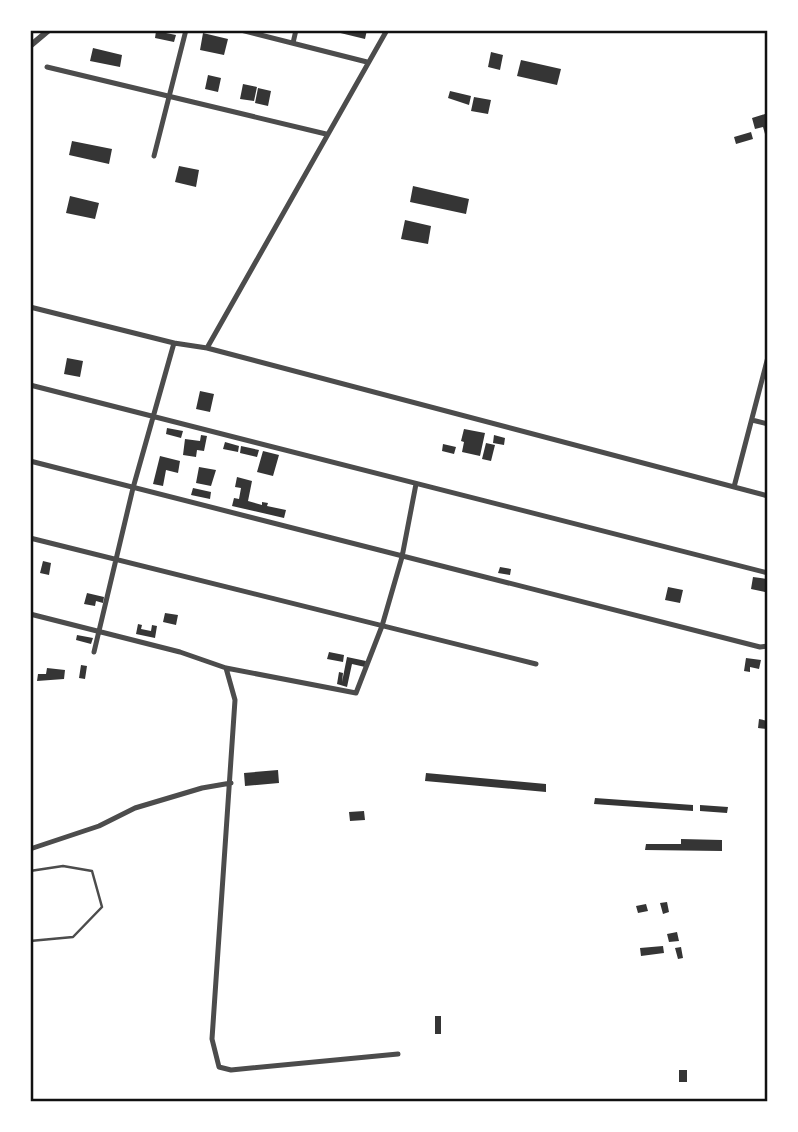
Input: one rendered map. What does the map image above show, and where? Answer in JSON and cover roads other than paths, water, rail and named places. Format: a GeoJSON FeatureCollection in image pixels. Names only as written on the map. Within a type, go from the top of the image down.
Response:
{"type":"FeatureCollection","features":[{"type":"Feature","properties":{"kind":"street"},"geometry":{"type":"LineString","coordinates":[[30,46],[49,30]]}},
{"type":"Feature","properties":{"kind":"street"},"geometry":{"type":"LineString","coordinates":[[154,156],[186,30]]}},
{"type":"Feature","properties":{"kind":"street"},"geometry":{"type":"LineString","coordinates":[[241,30],[367,62]]}},
{"type":"Feature","properties":{"kind":"street"},"geometry":{"type":"LineString","coordinates":[[293,43],[296,30]]}},
{"type":"Feature","properties":{"kind":"street"},"geometry":{"type":"LineString","coordinates":[[207,348],[387,30]]}},
{"type":"Feature","properties":{"kind":"street"},"geometry":{"type":"LineString","coordinates":[[47,67],[326,134]]}},
{"type":"Feature","properties":{"kind":"street"},"geometry":{"type":"LineString","coordinates":[[30,307],[174,343],[207,348],[768,496]]}},
{"type":"Feature","properties":{"kind":"street"},"geometry":{"type":"LineString","coordinates":[[94,652],[133,488],[174,343]]}},
{"type":"Feature","properties":{"kind":"street"},"geometry":{"type":"LineString","coordinates":[[734,487],[768,357]]}},
{"type":"Feature","properties":{"kind":"street"},"geometry":{"type":"LineString","coordinates":[[30,385],[768,573]]}},
{"type":"Feature","properties":{"kind":"street"},"geometry":{"type":"LineString","coordinates":[[752,420],[768,424]]}},
{"type":"Feature","properties":{"kind":"street"},"geometry":{"type":"LineString","coordinates":[[30,461],[402,558],[760,647],[768,646]]}},
{"type":"Feature","properties":{"kind":"street"},"geometry":{"type":"LineString","coordinates":[[30,614],[180,652],[226,668],[356,693],[382,626],[402,558],[416,484]]}},
{"type":"Feature","properties":{"kind":"street"},"geometry":{"type":"LineString","coordinates":[[30,538],[536,664]]}},
{"type":"Feature","properties":{"kind":"street"},"geometry":{"type":"LineString","coordinates":[[226,668],[235,700],[212,1039],[219,1067],[231,1070],[398,1054]]}},
{"type":"Feature","properties":{"kind":"street"},"geometry":{"type":"LineString","coordinates":[[30,849],[99,826],[135,808],[202,788],[230,783]]}},
{"type":"Feature","properties":{"kind":"lane"},"geometry":{"type":"LineString","coordinates":[[30,871],[64,866],[92,871],[102,907],[73,937],[30,941]]}}]}
